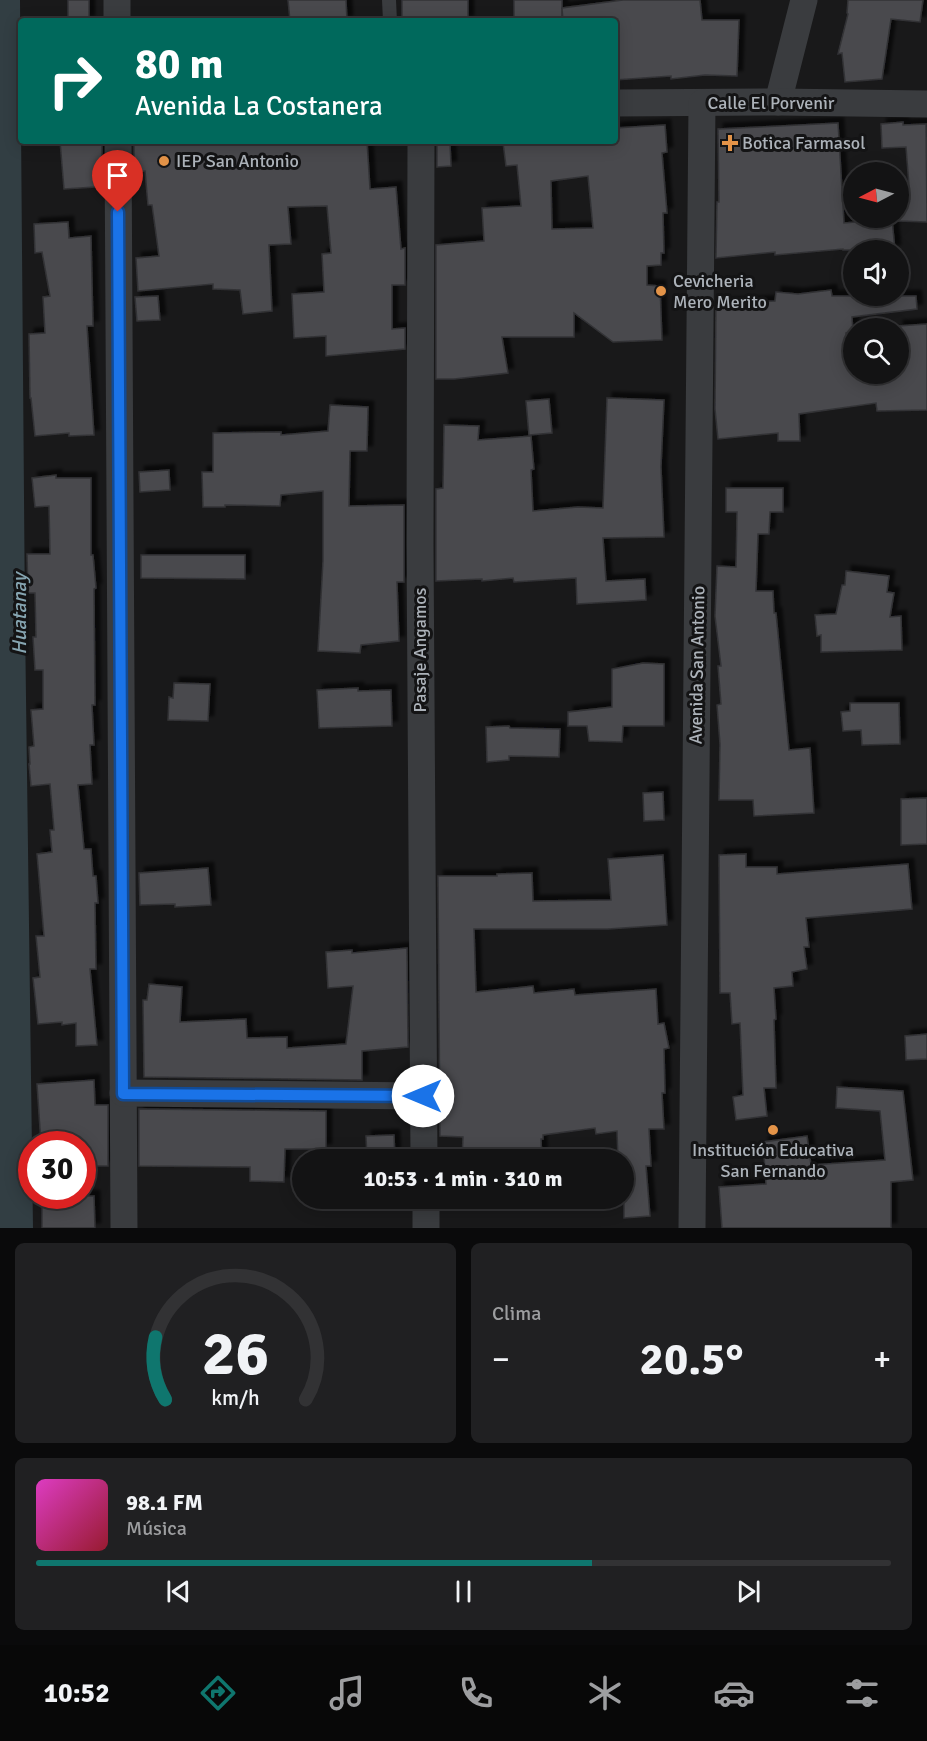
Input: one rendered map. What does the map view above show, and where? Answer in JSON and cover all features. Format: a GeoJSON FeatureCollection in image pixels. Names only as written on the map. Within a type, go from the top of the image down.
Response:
{"type":"FeatureCollection","features":[{"type":"Feature","properties":{"kind":"street"},"geometry":{"type":"LineString","coordinates":[[117,0],[117,18]]}},
{"type":"Feature","properties":{"kind":"street"},"geometry":{"type":"LineString","coordinates":[[778,102],[804,0]]}},
{"type":"Feature","properties":{"kind":"street","name":"Calle El Porvenir"},"geometry":{"type":"LineString","coordinates":[[618,103],[927,104]]}},
{"type":"Feature","properties":{"kind":"street","name":"Avenida San Antonio"},"geometry":{"type":"LineString","coordinates":[[692,1228],[702,103]]}},
{"type":"Feature","properties":{"kind":"street"},"geometry":{"type":"LineString","coordinates":[[118,144],[124,1228]]}},
{"type":"Feature","properties":{"kind":"street","name":"Pasaje Angamos"},"geometry":{"type":"LineString","coordinates":[[422,144],[420,556],[424,1149]]}},
{"type":"Feature","properties":{"kind":"street"},"geometry":{"type":"LineString","coordinates":[[123,1094],[423,1096]]}},
{"type":"Feature","properties":{"kind":"street"},"geometry":{"type":"LineString","coordinates":[[426,1209],[426,1228]]}},
{"type":"Feature","properties":{"kind":"lane"},"geometry":{"type":"LineString","coordinates":[[389,0],[390,18]]}},
{"type":"Feature","properties":{"kind":"water","name":"Huatanay"},"geometry":{"type":"Polygon","coordinates":[[[0,0],[20,0],[18,144],[21,144],[32,1131],[18,1131],[18,1209],[33,1209],[33,1228],[0,1228],[0,0]]]}},
{"type":"Feature","properties":{"kind":"building"},"geometry":{"type":"Polygon","coordinates":[[[68,0],[89,0],[89,18],[68,18],[68,0]]]}},
{"type":"Feature","properties":{"kind":"building"},"geometry":{"type":"Polygon","coordinates":[[[288,0],[346,0],[347,18],[290,18],[288,0]]]}},
{"type":"Feature","properties":{"kind":"building"},"geometry":{"type":"Polygon","coordinates":[[[402,0],[468,0],[468,18],[402,18],[402,0]]]}},
{"type":"Feature","properties":{"kind":"building"},"geometry":{"type":"Polygon","coordinates":[[[514,0],[562,0],[562,18],[514,18],[514,0]]]}},
{"type":"Feature","properties":{"kind":"building"},"geometry":{"type":"Polygon","coordinates":[[[623,0],[700,0],[702,20],[739,20],[737,76],[705,75],[671,79],[671,76],[618,80],[618,18],[563,18],[562,8],[623,0]]]}},
{"type":"Feature","properties":{"kind":"building"},"geometry":{"type":"Polygon","coordinates":[[[848,0],[923,0],[920,22],[891,19],[882,79],[845,82],[842,53],[838,54],[848,14],[848,0]]]}},
{"type":"Feature","properties":{"kind":"building"},"geometry":{"type":"Polygon","coordinates":[[[903,122],[903,125],[926,124],[927,222],[909,221],[909,162],[907,162],[906,147],[882,148],[881,124],[903,122]]]}},
{"type":"Feature","properties":{"kind":"building"},"geometry":{"type":"Polygon","coordinates":[[[838,123],[843,228],[893,228],[894,240],[843,240],[843,249],[775,255],[775,252],[716,258],[717,202],[719,202],[718,129],[838,123]]]}},
{"type":"Feature","properties":{"kind":"building"},"geometry":{"type":"Polygon","coordinates":[[[665,125],[667,152],[662,153],[667,213],[663,213],[664,253],[661,253],[661,265],[647,266],[647,285],[660,286],[662,340],[613,342],[574,313],[574,337],[502,337],[508,373],[436,379],[436,245],[484,241],[482,208],[521,206],[517,165],[506,166],[503,144],[618,144],[618,128],[665,125]],[[588,176],[551,181],[552,229],[593,228],[588,176]]]}},
{"type":"Feature","properties":{"kind":"building"},"geometry":{"type":"Polygon","coordinates":[[[60,144],[102,144],[102,173],[94,174],[95,187],[64,189],[60,144]]]}},
{"type":"Feature","properties":{"kind":"building"},"geometry":{"type":"Polygon","coordinates":[[[134,144],[367,144],[370,189],[396,187],[401,249],[405,248],[405,285],[392,285],[392,329],[405,328],[405,349],[326,356],[326,336],[294,338],[292,294],[324,292],[322,254],[331,253],[327,206],[288,207],[291,244],[269,245],[272,311],[243,314],[240,290],[213,289],[213,284],[138,291],[136,258],[159,256],[152,205],[148,205],[145,171],[134,172],[134,144]]]}},
{"type":"Feature","properties":{"kind":"building"},"geometry":{"type":"Polygon","coordinates":[[[437,144],[450,144],[451,166],[437,167],[437,144]]]}},
{"type":"Feature","properties":{"kind":"building"},"geometry":{"type":"Polygon","coordinates":[[[68,222],[69,238],[91,236],[93,326],[87,326],[94,435],[69,436],[69,433],[35,436],[30,398],[29,334],[45,333],[43,297],[50,296],[42,252],[35,253],[34,224],[68,222]]]}},
{"type":"Feature","properties":{"kind":"building"},"geometry":{"type":"Polygon","coordinates":[[[831,290],[832,296],[843,296],[843,306],[909,306],[909,296],[916,296],[917,309],[843,318],[843,384],[909,384],[909,325],[927,324],[927,410],[877,411],[876,403],[799,414],[800,441],[778,441],[778,433],[718,439],[715,409],[716,304],[775,301],[776,292],[798,294],[831,290]]]}},
{"type":"Feature","properties":{"kind":"building"},"geometry":{"type":"Polygon","coordinates":[[[158,296],[160,320],[137,321],[135,297],[158,296]]]}},
{"type":"Feature","properties":{"kind":"building"},"geometry":{"type":"Polygon","coordinates":[[[607,398],[664,400],[661,467],[664,537],[603,538],[606,581],[645,579],[646,600],[577,604],[576,578],[514,582],[513,578],[436,581],[436,489],[443,488],[444,425],[479,426],[478,440],[531,436],[534,469],[531,470],[533,511],[578,507],[603,508],[607,398]]]}},
{"type":"Feature","properties":{"kind":"building"},"geometry":{"type":"Polygon","coordinates":[[[549,399],[552,433],[529,435],[526,401],[549,399]]]}},
{"type":"Feature","properties":{"kind":"building"},"geometry":{"type":"Polygon","coordinates":[[[330,405],[368,407],[367,451],[350,451],[349,506],[404,505],[404,582],[397,582],[399,641],[361,645],[360,653],[318,651],[323,561],[323,491],[281,495],[280,506],[203,507],[202,472],[213,472],[213,433],[281,432],[281,435],[328,431],[330,405]]]}},
{"type":"Feature","properties":{"kind":"building"},"geometry":{"type":"Polygon","coordinates":[[[169,470],[170,490],[140,492],[139,472],[169,470]]]}},
{"type":"Feature","properties":{"kind":"building"},"geometry":{"type":"Polygon","coordinates":[[[56,475],[56,478],[91,478],[91,555],[93,555],[96,588],[94,589],[95,705],[92,705],[94,745],[90,745],[92,784],[78,785],[84,849],[91,849],[98,903],[95,903],[96,969],[90,969],[97,1045],[76,1046],[76,1023],[38,1024],[33,978],[40,977],[36,936],[44,936],[37,854],[52,852],[50,830],[54,830],[50,784],[31,786],[29,747],[34,746],[31,710],[43,709],[43,670],[35,670],[33,637],[36,637],[35,593],[28,593],[27,554],[50,554],[49,506],[35,507],[32,478],[56,475]]]}},
{"type":"Feature","properties":{"kind":"building"},"geometry":{"type":"Polygon","coordinates":[[[726,488],[783,488],[783,512],[770,512],[769,534],[758,534],[756,591],[773,591],[789,750],[810,748],[814,813],[754,816],[753,800],[719,800],[720,744],[717,705],[721,704],[718,666],[721,666],[715,616],[717,566],[736,567],[737,512],[726,512],[726,488]]]}},
{"type":"Feature","properties":{"kind":"building"},"geometry":{"type":"Polygon","coordinates":[[[141,555],[245,555],[245,579],[141,578],[141,555]]]}},
{"type":"Feature","properties":{"kind":"building"},"geometry":{"type":"Polygon","coordinates":[[[846,571],[889,576],[887,592],[894,593],[890,617],[901,616],[902,650],[821,652],[821,635],[817,636],[815,615],[836,614],[842,585],[845,585],[846,571]]]}},
{"type":"Feature","properties":{"kind":"building"},"geometry":{"type":"Polygon","coordinates":[[[643,663],[664,664],[664,726],[623,726],[622,742],[589,741],[587,726],[568,726],[568,712],[612,707],[612,669],[643,663]]]}},
{"type":"Feature","properties":{"kind":"building"},"geometry":{"type":"Polygon","coordinates":[[[174,683],[210,684],[208,721],[168,720],[169,697],[173,698],[174,683]]]}},
{"type":"Feature","properties":{"kind":"building"},"geometry":{"type":"Polygon","coordinates":[[[358,688],[358,691],[391,690],[392,726],[319,728],[317,690],[358,688]]]}},
{"type":"Feature","properties":{"kind":"building"},"geometry":{"type":"Polygon","coordinates":[[[850,703],[899,703],[900,744],[862,745],[861,730],[843,731],[841,712],[850,711],[850,703]]]}},
{"type":"Feature","properties":{"kind":"building"},"geometry":{"type":"Polygon","coordinates":[[[509,726],[510,728],[560,729],[559,757],[509,756],[509,760],[487,762],[486,727],[509,726]]]}},
{"type":"Feature","properties":{"kind":"building"},"geometry":{"type":"Polygon","coordinates":[[[663,792],[664,820],[644,821],[643,793],[663,792]]]}},
{"type":"Feature","properties":{"kind":"building"},"geometry":{"type":"Polygon","coordinates":[[[927,798],[927,844],[901,845],[901,799],[927,798]]]}},
{"type":"Feature","properties":{"kind":"building"},"geometry":{"type":"Polygon","coordinates":[[[746,854],[746,867],[777,867],[777,874],[908,864],[912,909],[806,918],[809,947],[804,947],[807,969],[792,972],[793,986],[774,988],[776,1088],[764,1088],[767,1116],[736,1120],[733,1097],[743,1095],[740,1023],[732,1024],[730,993],[720,993],[719,855],[746,854]]]}},
{"type":"Feature","properties":{"kind":"building"},"geometry":{"type":"Polygon","coordinates":[[[663,855],[667,925],[608,929],[474,929],[476,992],[533,986],[534,993],[574,989],[575,995],[656,989],[658,1024],[664,1023],[669,1048],[664,1049],[665,1093],[662,1093],[664,1129],[649,1129],[651,1166],[646,1166],[650,1216],[624,1218],[624,1209],[634,1209],[634,1149],[618,1149],[617,1131],[596,1134],[595,1128],[543,1135],[541,1149],[462,1149],[463,1137],[440,1136],[438,876],[497,876],[497,874],[532,873],[533,901],[611,900],[608,859],[663,855]]]}},
{"type":"Feature","properties":{"kind":"building"},"geometry":{"type":"Polygon","coordinates":[[[208,868],[211,905],[175,907],[175,904],[140,905],[139,873],[208,868]]]}},
{"type":"Feature","properties":{"kind":"building"},"geometry":{"type":"Polygon","coordinates":[[[407,948],[408,1047],[362,1051],[362,1080],[144,1077],[143,1000],[147,1000],[149,984],[182,987],[180,1022],[246,1019],[247,1038],[287,1037],[287,1048],[346,1044],[353,986],[328,988],[326,952],[352,950],[352,953],[407,948]]]}},
{"type":"Feature","properties":{"kind":"building"},"geometry":{"type":"Polygon","coordinates":[[[927,1034],[927,1059],[906,1060],[905,1036],[927,1034]]]}},
{"type":"Feature","properties":{"kind":"building"},"geometry":{"type":"Polygon","coordinates":[[[94,1080],[95,1105],[108,1105],[108,1166],[96,1166],[96,1131],[40,1131],[37,1084],[94,1080]]]}},
{"type":"Feature","properties":{"kind":"building"},"geometry":{"type":"Polygon","coordinates":[[[837,1087],[903,1091],[913,1180],[891,1182],[891,1228],[722,1228],[719,1187],[766,1184],[763,1142],[807,1136],[811,1165],[885,1160],[880,1111],[836,1108],[837,1087]]]}},
{"type":"Feature","properties":{"kind":"building"},"geometry":{"type":"Polygon","coordinates":[[[139,1109],[326,1111],[326,1149],[285,1149],[284,1182],[250,1181],[250,1167],[139,1166],[139,1109]]]}},
{"type":"Feature","properties":{"kind":"building"},"geometry":{"type":"Polygon","coordinates":[[[394,1135],[395,1149],[367,1149],[366,1136],[394,1135]]]}},
{"type":"Feature","properties":{"kind":"building"},"geometry":{"type":"Polygon","coordinates":[[[42,1209],[94,1209],[95,1228],[42,1228],[42,1209]]]}},
{"type":"Feature","properties":{"kind":"place","name":"Botica Farmasol"},"geometry":{"type":"Point","coordinates":[730,143]}},
{"type":"Feature","properties":{"kind":"place","name":"IEP San Antonio"},"geometry":{"type":"Point","coordinates":[164,161]}},
{"type":"Feature","properties":{"kind":"place","name":"Cevicheria Mero Merito"},"geometry":{"type":"Point","coordinates":[661,291]}},
{"type":"Feature","properties":{"kind":"place","name":"Institución Educativa San Fernando"},"geometry":{"type":"Point","coordinates":[773,1130]}},
{"type":"Feature","properties":{"kind":"route"},"geometry":{"type":"LineString","coordinates":[[118,212],[123,1094],[423,1096]]}}]}
